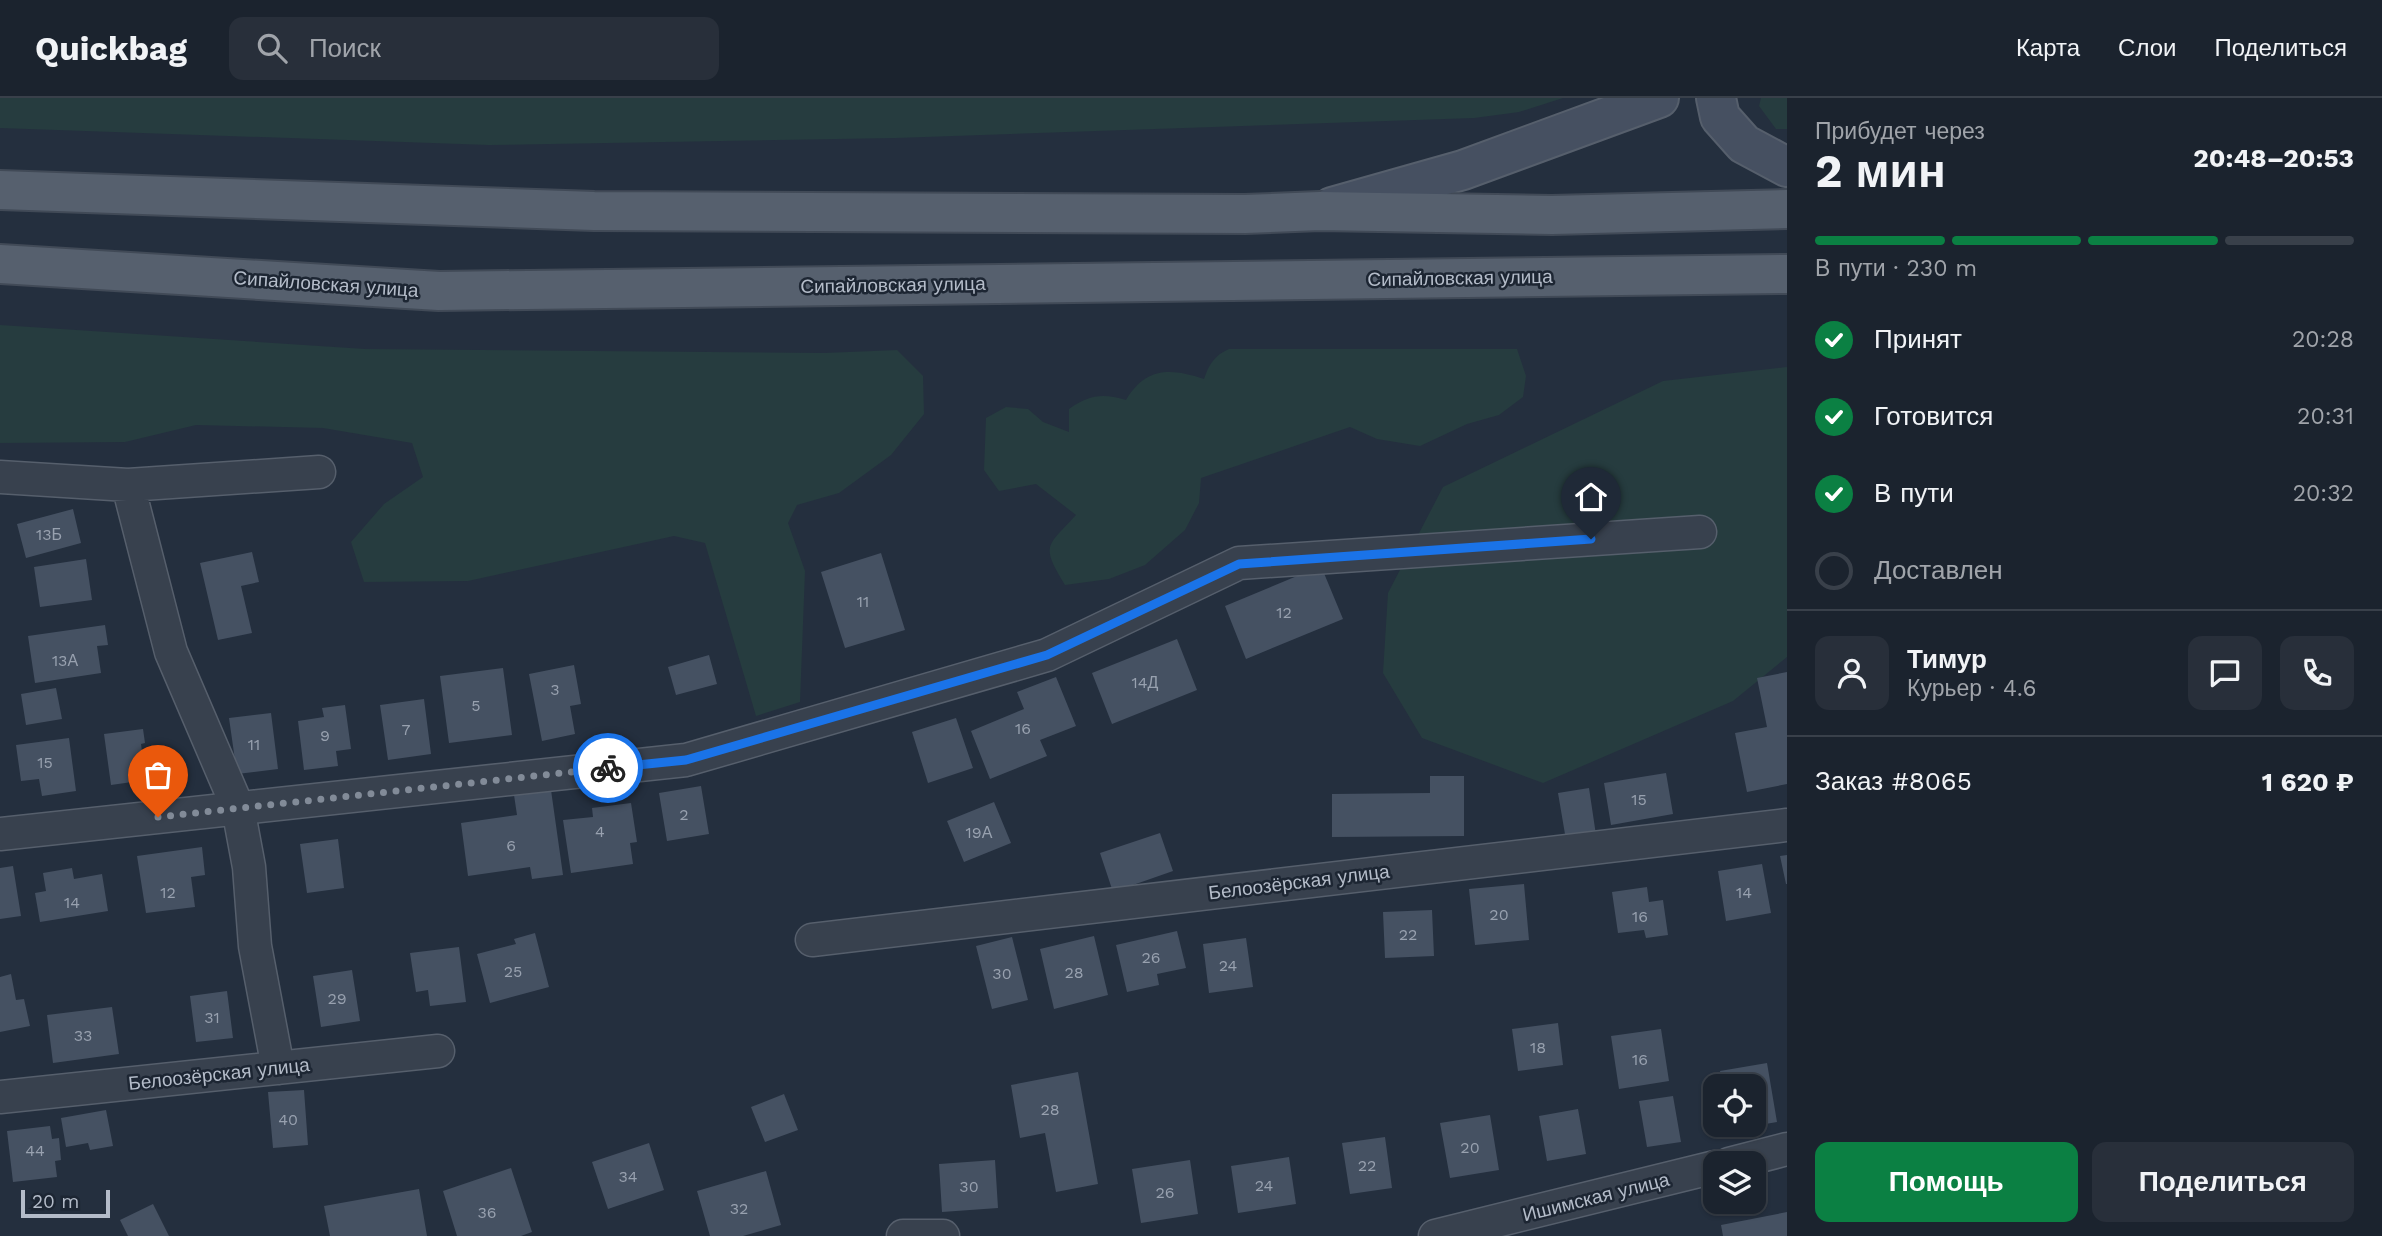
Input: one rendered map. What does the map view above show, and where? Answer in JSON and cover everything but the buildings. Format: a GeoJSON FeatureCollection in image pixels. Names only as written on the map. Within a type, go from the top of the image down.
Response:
{"type":"FeatureCollection","features":[{"type":"Feature","properties":{"kind":"main road"},"geometry":{"type":"LineString","coordinates":[[1320,211],[1463,170],[1659,98]]}},
{"type":"Feature","properties":{"kind":"main road"},"geometry":{"type":"LineString","coordinates":[[1716,98],[1720,117],[1744,144],[1787,167]]}},
{"type":"Feature","properties":{"kind":"main road"},"geometry":{"type":"LineString","coordinates":[[0,190],[594,211],[1245,214],[1320,211],[1552,215],[1787,209]]}},
{"type":"Feature","properties":{"kind":"main road","name":"Сипайловская улица"},"geometry":{"type":"LineString","coordinates":[[0,264],[439,291],[1787,274]]}},
{"type":"Feature","properties":{"kind":"street"},"geometry":{"type":"LineString","coordinates":[[0,477],[128,485],[319,472]]}},
{"type":"Feature","properties":{"kind":"street"},"geometry":{"type":"LineString","coordinates":[[128,485],[171,652],[238,808],[249,867],[255,946],[278,1068]]}},
{"type":"Feature","properties":{"kind":"street"},"geometry":{"type":"LineString","coordinates":[[0,834],[686,760],[1047,655],[1239,564],[1700,532]]}},
{"type":"Feature","properties":{"kind":"street","name":"Белоозёрская улица"},"geometry":{"type":"LineString","coordinates":[[812,940],[1787,825]]}},
{"type":"Feature","properties":{"kind":"street","name":"Белоозёрская улица"},"geometry":{"type":"LineString","coordinates":[[0,1097],[438,1051]]}},
{"type":"Feature","properties":{"kind":"street"},"geometry":{"type":"LineString","coordinates":[[1766,1154],[1787,1149]]}},
{"type":"Feature","properties":{"kind":"street","name":"Ишимская улица"},"geometry":{"type":"LineString","coordinates":[[1435,1236],[1703,1170]]}},
{"type":"Feature","properties":{"kind":"street"},"geometry":{"type":"LineString","coordinates":[[903,1236],[943,1236]]}},
{"type":"Feature","properties":{"kind":"green space"},"geometry":{"type":"Polygon","coordinates":[[[0,98],[1563,98],[1519,112],[1474,118],[896,138],[489,145],[0,128],[0,98]]]}},
{"type":"Feature","properties":{"kind":"green space"},"geometry":{"type":"Polygon","coordinates":[[[1761,98],[1787,98],[1787,129],[1776,129],[1759,106],[1761,98]]]}},
{"type":"Feature","properties":{"kind":"green space"},"geometry":{"type":"Polygon","coordinates":[[[0,325],[365,349],[825,353],[897,350],[923,376],[924,414],[891,455],[839,493],[797,505],[788,523],[805,571],[800,702],[756,716],[705,543],[674,536],[468,581],[364,582],[351,542],[384,504],[423,477],[412,443],[323,428],[196,425],[125,442],[0,443],[0,325]]]}},
{"type":"Feature","properties":{"kind":"green space"},"geometry":{"type":"Polygon","coordinates":[[[1229,349],[1517,349],[1526,376],[1523,397],[1499,415],[1467,424],[1420,446],[1377,439],[1350,427],[1201,478],[1199,503],[1185,530],[1145,565],[1109,579],[1065,585],[1052,561],[1050,547],[1076,515],[1036,484],[999,491],[984,470],[986,418],[1006,407],[1028,409],[1043,422],[1069,432],[1069,409],[1083,401],[1103,396],[1126,400],[1142,381],[1160,373],[1180,373],[1204,379],[1213,361],[1229,349]]]}},
{"type":"Feature","properties":{"kind":"green space"},"geometry":{"type":"Polygon","coordinates":[[[1787,367],[1787,657],[1733,701],[1543,783],[1422,738],[1383,673],[1388,593],[1443,487],[1663,381],[1787,367]]]}},
{"type":"Feature","properties":{"kind":"way so far"},"geometry":{"type":"LineString","coordinates":[[158,817],[608,768]]}},
{"type":"Feature","properties":{"kind":"route"},"geometry":{"type":"LineString","coordinates":[[608,768],[686,760],[1047,655],[1239,564],[1591,539]]}}]}
